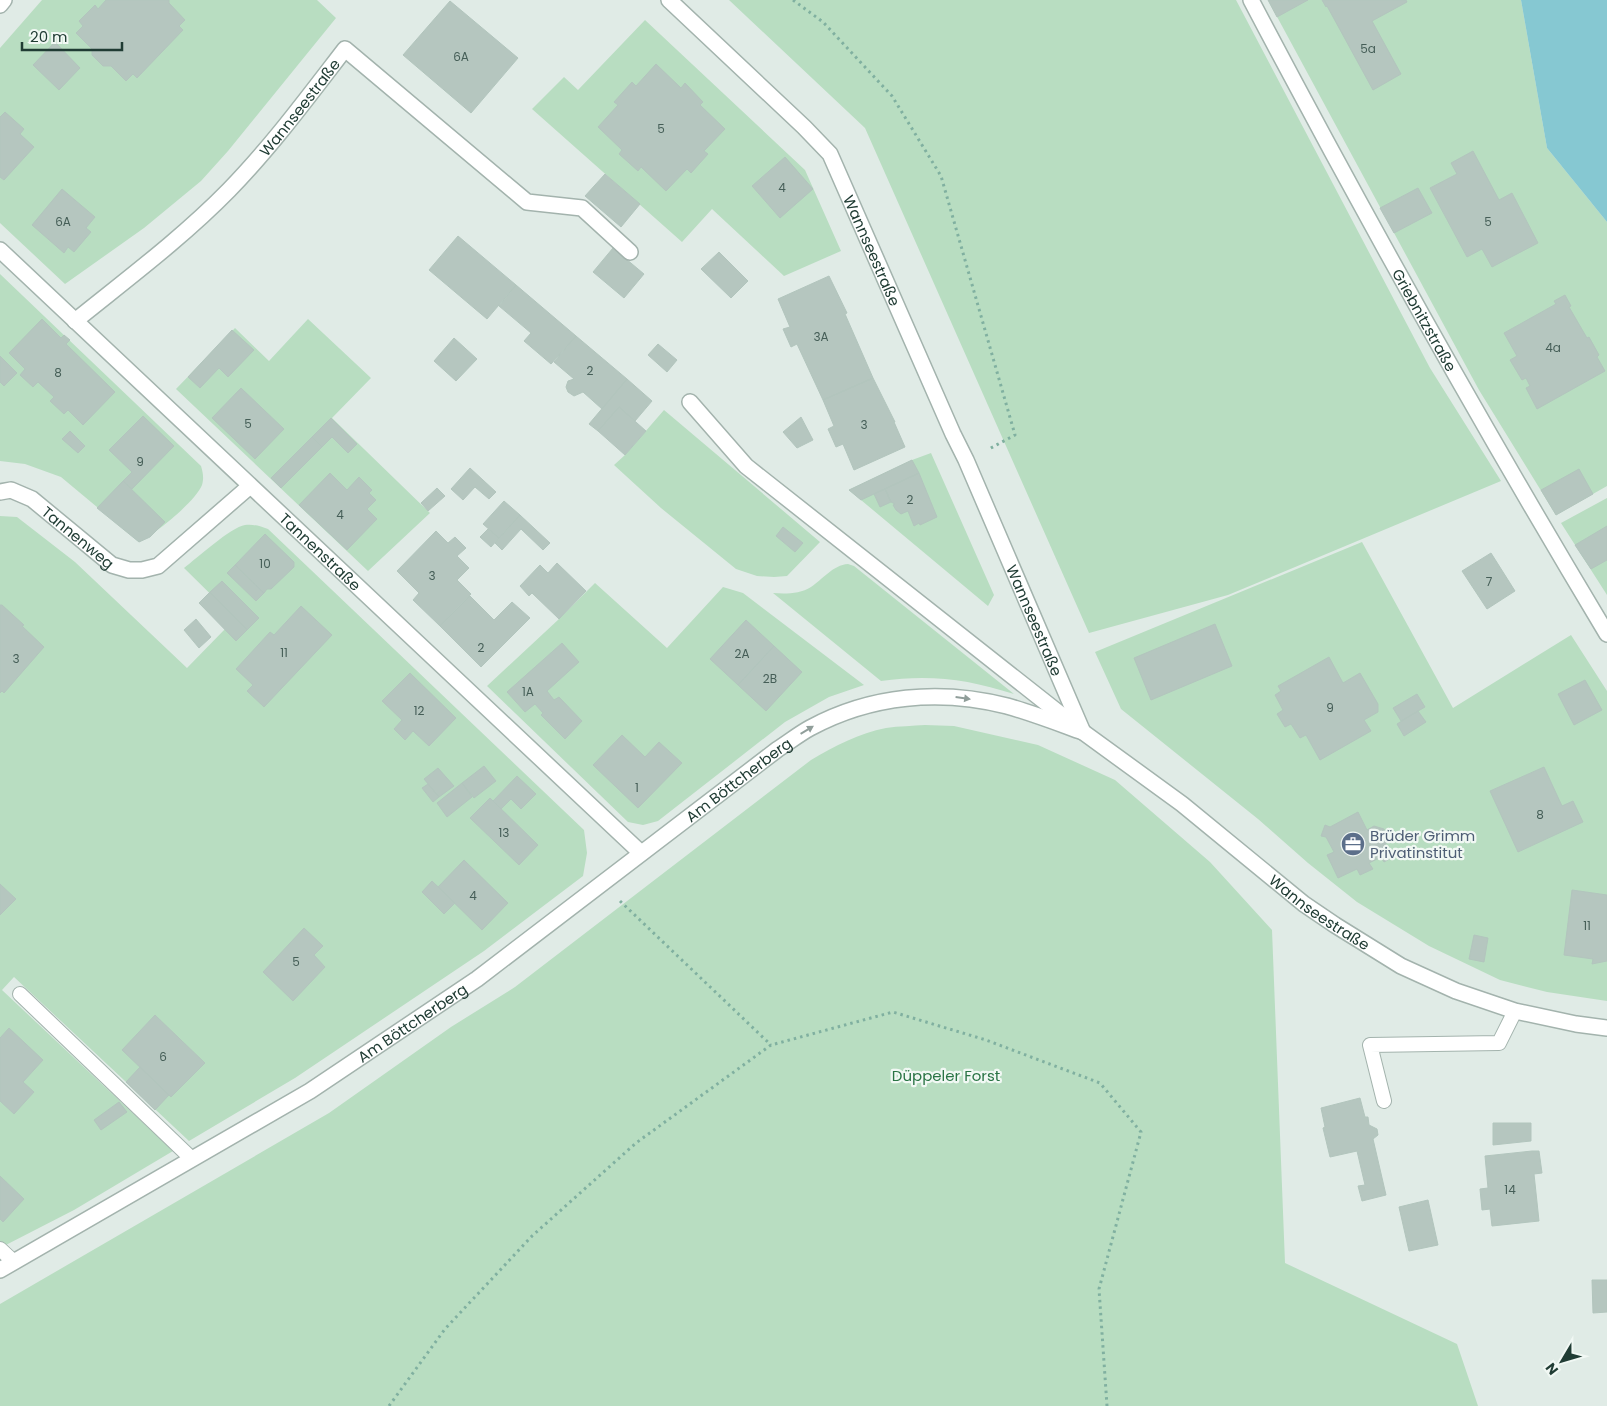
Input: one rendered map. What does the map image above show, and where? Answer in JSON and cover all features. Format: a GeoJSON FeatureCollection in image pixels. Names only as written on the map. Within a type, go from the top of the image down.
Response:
{"type":"FeatureCollection","features":[{"type":"Feature","properties":{"kind":"street"},"geometry":{"type":"LineString","coordinates":[[0,5],[4,0]]}},
{"type":"Feature","properties":{"kind":"street","name":"Wannseestraße"},"geometry":{"type":"LineString","coordinates":[[669,0],[804,127],[830,154],[966,460],[1083,732],[1182,804],[1304,904],[1363,944],[1401,966],[1456,991],[1515,1011],[1576,1024],[1607,1028]]}},
{"type":"Feature","properties":{"kind":"street","name":"Griebnitzstraße"},"geometry":{"type":"LineString","coordinates":[[1251,0],[1400,276],[1522,491],[1607,634]]}},
{"type":"Feature","properties":{"kind":"street","name":"Wannseestraße"},"geometry":{"type":"LineString","coordinates":[[75,321],[167,247],[229,190],[288,123],[345,49],[527,202],[582,208],[630,252]]}},
{"type":"Feature","properties":{"kind":"street","name":"Tannenstraße"},"geometry":{"type":"LineString","coordinates":[[0,250],[641,853]]}},
{"type":"Feature","properties":{"kind":"street"},"geometry":{"type":"LineString","coordinates":[[690,402],[746,466],[1083,732]]}},
{"type":"Feature","properties":{"kind":"street","name":"Tannenweg"},"geometry":{"type":"LineString","coordinates":[[0,492],[11,490],[32,499],[112,565],[129,570],[142,570],[158,566],[250,486]]}},
{"type":"Feature","properties":{"kind":"street","name":"Am Böttcherberg"},"geometry":{"type":"LineString","coordinates":[[0,1270],[310,1091],[469,984],[778,749],[809,728],[834,716],[863,706],[881,701],[922,696],[959,697],[1007,706],[1083,732]]}},
{"type":"Feature","properties":{"kind":"lane"},"geometry":{"type":"LineString","coordinates":[[20,994],[192,1159]]}},
{"type":"Feature","properties":{"kind":"lane"},"geometry":{"type":"LineString","coordinates":[[1384,1101],[1370,1045],[1499,1043],[1515,1011]]}},
{"type":"Feature","properties":{"kind":"lane"},"geometry":{"type":"LineString","coordinates":[[0,1249],[14,1262]]}},
{"type":"Feature","properties":{"kind":"path"},"geometry":{"type":"LineString","coordinates":[[793,0],[823,22],[892,96],[941,176],[1015,435],[966,460]]}},
{"type":"Feature","properties":{"kind":"path"},"geometry":{"type":"LineString","coordinates":[[602,883],[771,1045]]}},
{"type":"Feature","properties":{"kind":"path"},"geometry":{"type":"LineString","coordinates":[[389,1406],[445,1329],[532,1236],[636,1143],[771,1045],[893,1012],[986,1040],[1100,1083],[1141,1132],[1098,1289],[1107,1406]]}},
{"type":"Feature","properties":{"kind":"green space"},"geometry":{"type":"Polygon","coordinates":[[[42,0],[317,0],[336,18],[228,151],[201,181],[144,228],[65,284],[0,223],[0,48],[42,0]]]}},
{"type":"Feature","properties":{"kind":"green space"},"geometry":{"type":"Polygon","coordinates":[[[729,0],[1236,0],[1430,368],[1501,481],[1228,595],[1089,633],[865,128],[729,0]]]}},
{"type":"Feature","properties":{"kind":"green space"},"geometry":{"type":"Polygon","coordinates":[[[1268,0],[1521,0],[1547,148],[1607,222],[1607,486],[1556,515],[1479,390],[1268,0]]]}},
{"type":"Feature","properties":{"kind":"green space"},"geometry":{"type":"Polygon","coordinates":[[[645,20],[805,170],[841,251],[784,276],[712,209],[682,242],[532,109],[564,77],[578,90],[645,20]]]}},
{"type":"Feature","properties":{"kind":"green space"},"geometry":{"type":"Polygon","coordinates":[[[0,274],[201,466],[203,480],[198,492],[164,525],[139,542],[61,477],[25,464],[0,461],[0,274]]]}},
{"type":"Feature","properties":{"kind":"green space"},"geometry":{"type":"Polygon","coordinates":[[[308,319],[371,378],[332,418],[430,513],[368,571],[176,389],[235,328],[269,361],[308,319]]]}},
{"type":"Feature","properties":{"kind":"green space"},"geometry":{"type":"Polygon","coordinates":[[[664,410],[820,542],[787,576],[757,576],[736,569],[661,508],[614,465],[664,410]]]}},
{"type":"Feature","properties":{"kind":"green space"},"geometry":{"type":"Polygon","coordinates":[[[931,453],[994,595],[988,606],[849,490],[931,453]]]}},
{"type":"Feature","properties":{"kind":"green space"},"geometry":{"type":"Polygon","coordinates":[[[1607,498],[1607,595],[1561,523],[1607,498]]]}},
{"type":"Feature","properties":{"kind":"green space"},"geometry":{"type":"Polygon","coordinates":[[[0,516],[17,517],[75,562],[187,668],[225,629],[236,641],[247,630],[184,568],[231,531],[239,527],[251,525],[268,529],[584,830],[587,853],[583,876],[484,951],[295,1078],[189,1141],[14,977],[2,990],[173,1151],[74,1210],[0,1248],[0,516]]]}},
{"type":"Feature","properties":{"kind":"green space"},"geometry":{"type":"Polygon","coordinates":[[[1362,542],[1453,708],[1571,635],[1607,691],[1607,1001],[1547,992],[1500,980],[1429,946],[1357,902],[1308,863],[1258,819],[1121,709],[1095,652],[1362,542]]]}},
{"type":"Feature","properties":{"kind":"green space"},"geometry":{"type":"Polygon","coordinates":[[[848,564],[854,566],[1014,694],[964,681],[948,679],[916,678],[881,681],[773,593],[802,591],[838,567],[848,564]]]}},
{"type":"Feature","properties":{"kind":"green space"},"geometry":{"type":"Polygon","coordinates":[[[595,583],[667,648],[723,587],[743,593],[864,685],[829,697],[785,722],[658,821],[643,825],[628,822],[487,686],[595,583]]]}},
{"type":"Feature","properties":{"kind":"green space","name":"Düppeler Forst"},"geometry":{"type":"Polygon","coordinates":[[[925,725],[954,726],[1038,745],[1115,780],[1210,862],[1272,930],[1285,1263],[1457,1344],[1478,1406],[0,1406],[0,1304],[329,1113],[451,1027],[515,987],[811,760],[838,745],[866,733],[886,728],[925,725]]]}},
{"type":"Feature","properties":{"kind":"water"},"geometry":{"type":"Polygon","coordinates":[[[1521,0],[1607,0],[1607,222],[1547,148],[1521,0]]]}},
{"type":"Feature","properties":{"kind":"building"},"geometry":{"type":"Polygon","coordinates":[[[106,0],[169,0],[169,3],[185,20],[179,26],[183,30],[137,78],[133,74],[126,81],[111,66],[103,66],[92,55],[92,49],[76,33],[83,26],[79,21],[95,5],[98,9],[106,0]]]}},
{"type":"Feature","properties":{"kind":"building"},"geometry":{"type":"Polygon","coordinates":[[[1268,0],[1308,0],[1277,17],[1268,0]]]}},
{"type":"Feature","properties":{"kind":"building"},"geometry":{"type":"Polygon","coordinates":[[[1322,0],[1406,0],[1407,2],[1372,21],[1401,74],[1373,90],[1322,0]]]}},
{"type":"Feature","properties":{"kind":"building"},"geometry":{"type":"Polygon","coordinates":[[[450,1],[518,58],[471,113],[403,55],[450,1]]]}},
{"type":"Feature","properties":{"kind":"building"},"geometry":{"type":"Polygon","coordinates":[[[55,42],[80,68],[59,90],[33,65],[55,42]]]}},
{"type":"Feature","properties":{"kind":"building"},"geometry":{"type":"Polygon","coordinates":[[[656,64],[681,88],[685,83],[703,102],[700,105],[725,129],[704,151],[708,154],[691,173],[687,169],[666,191],[641,167],[638,171],[619,154],[622,150],[598,127],[618,105],[614,102],[632,82],[636,86],[656,64]]]}},
{"type":"Feature","properties":{"kind":"building"},"geometry":{"type":"Polygon","coordinates":[[[5,112],[24,129],[20,134],[34,147],[4,180],[0,177],[0,117],[5,112]]]}},
{"type":"Feature","properties":{"kind":"building"},"geometry":{"type":"Polygon","coordinates":[[[1473,151],[1499,200],[1512,193],[1538,243],[1492,267],[1482,249],[1467,257],[1430,188],[1457,174],[1451,163],[1473,151]]]}},
{"type":"Feature","properties":{"kind":"building"},"geometry":{"type":"Polygon","coordinates":[[[785,157],[813,189],[780,218],[752,186],[785,157]]]}},
{"type":"Feature","properties":{"kind":"building"},"geometry":{"type":"Polygon","coordinates":[[[605,174],[640,204],[621,227],[585,196],[605,174]]]}},
{"type":"Feature","properties":{"kind":"building"},"geometry":{"type":"Polygon","coordinates":[[[1418,188],[1432,213],[1394,233],[1380,208],[1418,188]]]}},
{"type":"Feature","properties":{"kind":"building"},"geometry":{"type":"Polygon","coordinates":[[[62,189],[95,217],[86,228],[91,232],[74,252],[68,247],[64,253],[32,225],[62,189]]]}},
{"type":"Feature","properties":{"kind":"building"},"geometry":{"type":"Polygon","coordinates":[[[458,236],[516,285],[487,319],[429,270],[458,236]]]}},
{"type":"Feature","properties":{"kind":"building"},"geometry":{"type":"Polygon","coordinates":[[[613,248],[644,274],[624,298],[593,272],[613,248]]]}},
{"type":"Feature","properties":{"kind":"building"},"geometry":{"type":"Polygon","coordinates":[[[719,252],[748,281],[731,298],[701,269],[719,252]]]}},
{"type":"Feature","properties":{"kind":"building"},"geometry":{"type":"Polygon","coordinates":[[[829,276],[847,313],[845,314],[873,378],[823,400],[797,344],[791,347],[783,329],[790,327],[778,299],[829,276]]]}},
{"type":"Feature","properties":{"kind":"building"},"geometry":{"type":"Polygon","coordinates":[[[516,285],[576,336],[551,364],[524,341],[531,333],[499,306],[516,285]]]}},
{"type":"Feature","properties":{"kind":"building"},"geometry":{"type":"Polygon","coordinates":[[[1565,295],[1571,306],[1569,307],[1599,355],[1597,357],[1605,371],[1537,409],[1526,388],[1530,386],[1526,378],[1522,380],[1510,360],[1517,356],[1504,333],[1556,304],[1554,301],[1565,295]]]}},
{"type":"Feature","properties":{"kind":"building"},"geometry":{"type":"Polygon","coordinates":[[[42,319],[61,338],[64,335],[70,340],[66,344],[115,392],[83,425],[68,410],[64,414],[50,401],[54,397],[38,382],[33,387],[20,375],[25,369],[9,353],[42,319]]]}},
{"type":"Feature","properties":{"kind":"building"},"geometry":{"type":"Polygon","coordinates":[[[232,330],[254,350],[228,377],[219,368],[200,388],[188,377],[232,330]]]}},
{"type":"Feature","properties":{"kind":"building"},"geometry":{"type":"Polygon","coordinates":[[[576,336],[627,379],[602,409],[583,392],[574,396],[568,392],[566,387],[568,381],[574,379],[554,362],[576,336]]]}},
{"type":"Feature","properties":{"kind":"building"},"geometry":{"type":"Polygon","coordinates":[[[454,338],[477,359],[456,381],[434,361],[454,338]]]}},
{"type":"Feature","properties":{"kind":"building"},"geometry":{"type":"Polygon","coordinates":[[[658,344],[677,360],[667,372],[648,355],[658,344]]]}},
{"type":"Feature","properties":{"kind":"building"},"geometry":{"type":"Polygon","coordinates":[[[0,356],[17,373],[4,386],[0,382],[0,356]]]}},
{"type":"Feature","properties":{"kind":"building"},"geometry":{"type":"Polygon","coordinates":[[[873,378],[905,447],[854,470],[843,444],[836,447],[828,429],[834,426],[823,400],[873,378]]]}},
{"type":"Feature","properties":{"kind":"building"},"geometry":{"type":"Polygon","coordinates":[[[627,379],[652,401],[635,421],[619,407],[598,431],[589,424],[627,379]]]}},
{"type":"Feature","properties":{"kind":"building"},"geometry":{"type":"Polygon","coordinates":[[[241,388],[284,429],[255,459],[212,418],[241,388]]]}},
{"type":"Feature","properties":{"kind":"building"},"geometry":{"type":"Polygon","coordinates":[[[619,407],[646,431],[625,455],[598,431],[619,407]]]}},
{"type":"Feature","properties":{"kind":"building"},"geometry":{"type":"Polygon","coordinates":[[[143,416],[174,446],[132,489],[123,481],[132,472],[109,450],[143,416]]]}},
{"type":"Feature","properties":{"kind":"building"},"geometry":{"type":"Polygon","coordinates":[[[801,417],[813,440],[797,448],[783,432],[801,417]]]}},
{"type":"Feature","properties":{"kind":"building"},"geometry":{"type":"Polygon","coordinates":[[[331,418],[357,444],[348,453],[332,437],[322,447],[312,437],[331,418]]]}},
{"type":"Feature","properties":{"kind":"building"},"geometry":{"type":"Polygon","coordinates":[[[70,431],[85,446],[78,453],[62,439],[70,431]]]}},
{"type":"Feature","properties":{"kind":"building"},"geometry":{"type":"Polygon","coordinates":[[[312,437],[322,447],[281,488],[271,478],[312,437]]]}},
{"type":"Feature","properties":{"kind":"building"},"geometry":{"type":"Polygon","coordinates":[[[912,460],[919,473],[861,500],[849,490],[912,460]]]}},
{"type":"Feature","properties":{"kind":"building"},"geometry":{"type":"Polygon","coordinates":[[[470,468],[496,492],[489,499],[475,487],[463,500],[451,489],[470,468]]]}},
{"type":"Feature","properties":{"kind":"building"},"geometry":{"type":"Polygon","coordinates":[[[1579,469],[1593,494],[1556,515],[1541,490],[1579,469]]]}},
{"type":"Feature","properties":{"kind":"building"},"geometry":{"type":"Polygon","coordinates":[[[330,473],[347,490],[359,477],[372,490],[369,493],[376,500],[367,509],[377,519],[347,550],[299,505],[330,473]]]}},
{"type":"Feature","properties":{"kind":"building"},"geometry":{"type":"Polygon","coordinates":[[[919,473],[937,517],[914,526],[908,511],[901,514],[896,510],[893,505],[895,504],[891,502],[885,489],[919,473]]]}},
{"type":"Feature","properties":{"kind":"building"},"geometry":{"type":"Polygon","coordinates":[[[123,481],[165,522],[150,537],[139,542],[97,508],[123,481]]]}},
{"type":"Feature","properties":{"kind":"building"},"geometry":{"type":"Polygon","coordinates":[[[437,488],[445,496],[428,511],[421,503],[437,488]]]}},
{"type":"Feature","properties":{"kind":"building"},"geometry":{"type":"Polygon","coordinates":[[[885,489],[891,502],[880,507],[874,494],[885,489]]]}},
{"type":"Feature","properties":{"kind":"building"},"geometry":{"type":"Polygon","coordinates":[[[504,501],[520,515],[499,538],[483,524],[504,501]]]}},
{"type":"Feature","properties":{"kind":"building"},"geometry":{"type":"Polygon","coordinates":[[[520,515],[550,543],[543,550],[521,529],[502,550],[495,543],[520,515]]]}},
{"type":"Feature","properties":{"kind":"building"},"geometry":{"type":"Polygon","coordinates":[[[1607,526],[1607,560],[1591,569],[1575,545],[1607,526]]]}},
{"type":"Feature","properties":{"kind":"building"},"geometry":{"type":"Polygon","coordinates":[[[783,527],[803,543],[795,552],[776,536],[783,527]]]}},
{"type":"Feature","properties":{"kind":"building"},"geometry":{"type":"Polygon","coordinates":[[[488,529],[499,538],[491,547],[480,537],[488,529]]]}},
{"type":"Feature","properties":{"kind":"building"},"geometry":{"type":"Polygon","coordinates":[[[436,531],[448,543],[455,537],[466,548],[457,556],[469,568],[457,580],[471,594],[440,626],[413,600],[419,593],[397,571],[436,531]]]}},
{"type":"Feature","properties":{"kind":"building"},"geometry":{"type":"Polygon","coordinates":[[[265,534],[294,562],[294,567],[271,589],[267,589],[264,593],[235,565],[265,534]]]}},
{"type":"Feature","properties":{"kind":"building"},"geometry":{"type":"Polygon","coordinates":[[[1491,553],[1515,591],[1487,609],[1462,571],[1491,553]]]}},
{"type":"Feature","properties":{"kind":"building"},"geometry":{"type":"Polygon","coordinates":[[[557,563],[586,591],[559,619],[532,593],[529,596],[520,586],[540,565],[548,573],[557,563]]]}},
{"type":"Feature","properties":{"kind":"building"},"geometry":{"type":"Polygon","coordinates":[[[235,565],[264,593],[256,601],[227,573],[235,565]]]}},
{"type":"Feature","properties":{"kind":"building"},"geometry":{"type":"Polygon","coordinates":[[[222,581],[259,618],[247,630],[210,592],[222,581]]]}},
{"type":"Feature","properties":{"kind":"building"},"geometry":{"type":"Polygon","coordinates":[[[210,592],[247,630],[236,641],[199,603],[210,592]]]}},
{"type":"Feature","properties":{"kind":"building"},"geometry":{"type":"Polygon","coordinates":[[[470,596],[494,620],[512,602],[530,618],[481,667],[440,626],[470,596]]]}},
{"type":"Feature","properties":{"kind":"building"},"geometry":{"type":"Polygon","coordinates":[[[0,605],[24,625],[22,626],[44,647],[4,693],[2,691],[0,693],[0,605]]]}},
{"type":"Feature","properties":{"kind":"building"},"geometry":{"type":"Polygon","coordinates":[[[301,606],[332,635],[264,707],[247,691],[253,685],[236,669],[270,632],[274,635],[301,606]]]}},
{"type":"Feature","properties":{"kind":"building"},"geometry":{"type":"Polygon","coordinates":[[[196,619],[211,637],[199,648],[184,630],[196,619]]]}},
{"type":"Feature","properties":{"kind":"building"},"geometry":{"type":"Polygon","coordinates":[[[746,620],[774,646],[738,685],[710,659],[746,620]]]}},
{"type":"Feature","properties":{"kind":"building"},"geometry":{"type":"Polygon","coordinates":[[[1215,624],[1232,666],[1151,700],[1134,658],[1215,624]]]}},
{"type":"Feature","properties":{"kind":"building"},"geometry":{"type":"Polygon","coordinates":[[[562,643],[579,662],[547,691],[554,700],[559,697],[582,721],[565,739],[541,715],[543,713],[535,704],[525,712],[507,692],[562,643]]]}},
{"type":"Feature","properties":{"kind":"building"},"geometry":{"type":"Polygon","coordinates":[[[774,646],[802,672],[766,711],[738,685],[774,646]]]}},
{"type":"Feature","properties":{"kind":"building"},"geometry":{"type":"Polygon","coordinates":[[[1329,657],[1343,683],[1360,673],[1378,704],[1378,712],[1364,720],[1371,731],[1320,760],[1306,735],[1300,738],[1291,724],[1285,727],[1277,714],[1283,710],[1275,695],[1281,691],[1278,686],[1329,657]]]}},
{"type":"Feature","properties":{"kind":"building"},"geometry":{"type":"Polygon","coordinates":[[[410,673],[456,718],[429,746],[413,731],[405,740],[394,729],[402,720],[382,701],[410,673]]]}},
{"type":"Feature","properties":{"kind":"building"},"geometry":{"type":"Polygon","coordinates":[[[1585,680],[1602,710],[1574,725],[1558,694],[1585,680]]]}},
{"type":"Feature","properties":{"kind":"building"},"geometry":{"type":"Polygon","coordinates":[[[1417,694],[1425,707],[1401,721],[1393,708],[1417,694]]]}},
{"type":"Feature","properties":{"kind":"building"},"geometry":{"type":"Polygon","coordinates":[[[1418,711],[1426,722],[1404,736],[1397,724],[1418,711]]]}},
{"type":"Feature","properties":{"kind":"building"},"geometry":{"type":"Polygon","coordinates":[[[622,735],[645,757],[659,742],[682,763],[638,808],[593,765],[622,735]]]}},
{"type":"Feature","properties":{"kind":"building"},"geometry":{"type":"Polygon","coordinates":[[[484,766],[496,781],[474,798],[462,783],[484,766]]]}},
{"type":"Feature","properties":{"kind":"building"},"geometry":{"type":"Polygon","coordinates":[[[1544,767],[1562,806],[1573,801],[1583,822],[1518,852],[1490,791],[1544,767]]]}},
{"type":"Feature","properties":{"kind":"building"},"geometry":{"type":"Polygon","coordinates":[[[438,768],[454,786],[439,797],[424,779],[438,768]]]}},
{"type":"Feature","properties":{"kind":"building"},"geometry":{"type":"Polygon","coordinates":[[[517,776],[536,794],[521,809],[511,799],[501,809],[493,801],[517,776]]]}},
{"type":"Feature","properties":{"kind":"building"},"geometry":{"type":"Polygon","coordinates":[[[462,783],[472,797],[447,817],[437,803],[462,783]]]}},
{"type":"Feature","properties":{"kind":"building"},"geometry":{"type":"Polygon","coordinates":[[[428,784],[439,797],[433,802],[422,788],[428,784]]]}},
{"type":"Feature","properties":{"kind":"building"},"geometry":{"type":"Polygon","coordinates":[[[490,798],[538,845],[519,865],[470,818],[490,798]]]}},
{"type":"Feature","properties":{"kind":"building"},"geometry":{"type":"Polygon","coordinates":[[[1358,812],[1367,830],[1374,826],[1384,829],[1388,838],[1385,846],[1391,858],[1384,862],[1381,857],[1369,863],[1373,869],[1360,875],[1357,869],[1338,878],[1327,855],[1334,852],[1326,837],[1321,836],[1325,825],[1330,827],[1358,812]]]}},
{"type":"Feature","properties":{"kind":"building"},"geometry":{"type":"Polygon","coordinates":[[[464,860],[508,903],[482,930],[438,887],[464,860]]]}},
{"type":"Feature","properties":{"kind":"building"},"geometry":{"type":"Polygon","coordinates":[[[432,881],[455,903],[444,914],[422,892],[432,881]]]}},
{"type":"Feature","properties":{"kind":"building"},"geometry":{"type":"Polygon","coordinates":[[[0,884],[16,899],[0,915],[0,884]]]}},
{"type":"Feature","properties":{"kind":"building"},"geometry":{"type":"Polygon","coordinates":[[[1572,890],[1607,895],[1607,961],[1592,964],[1593,959],[1564,955],[1572,890]]]}},
{"type":"Feature","properties":{"kind":"building"},"geometry":{"type":"Polygon","coordinates":[[[304,928],[323,946],[314,955],[325,967],[293,1001],[263,972],[304,928]]]}},
{"type":"Feature","properties":{"kind":"building"},"geometry":{"type":"Polygon","coordinates":[[[1474,935],[1488,938],[1484,962],[1469,959],[1474,935]]]}},
{"type":"Feature","properties":{"kind":"building"},"geometry":{"type":"Polygon","coordinates":[[[155,1015],[205,1063],[171,1097],[122,1050],[155,1015]]]}},
{"type":"Feature","properties":{"kind":"building"},"geometry":{"type":"Polygon","coordinates":[[[9,1028],[43,1060],[23,1082],[34,1092],[14,1114],[0,1101],[0,1038],[9,1028]]]}},
{"type":"Feature","properties":{"kind":"building"},"geometry":{"type":"Polygon","coordinates":[[[140,1067],[169,1095],[155,1110],[126,1082],[140,1067]]]}},
{"type":"Feature","properties":{"kind":"building"},"geometry":{"type":"Polygon","coordinates":[[[1360,1098],[1365,1117],[1368,1117],[1369,1125],[1377,1129],[1378,1135],[1373,1139],[1386,1195],[1362,1201],[1358,1186],[1365,1185],[1357,1151],[1330,1157],[1323,1128],[1325,1127],[1321,1108],[1360,1098]]]}},
{"type":"Feature","properties":{"kind":"building"},"geometry":{"type":"Polygon","coordinates":[[[119,1102],[127,1112],[101,1130],[94,1120],[119,1102]]]}},
{"type":"Feature","properties":{"kind":"building"},"geometry":{"type":"Polygon","coordinates":[[[1493,1123],[1531,1123],[1531,1141],[1493,1145],[1493,1123]]]}},
{"type":"Feature","properties":{"kind":"building"},"geometry":{"type":"Polygon","coordinates":[[[1539,1151],[1542,1173],[1534,1174],[1539,1221],[1492,1226],[1490,1209],[1482,1210],[1480,1189],[1488,1188],[1485,1156],[1539,1151]]]}},
{"type":"Feature","properties":{"kind":"building"},"geometry":{"type":"Polygon","coordinates":[[[0,1176],[24,1199],[3,1222],[0,1219],[0,1176]]]}},
{"type":"Feature","properties":{"kind":"building"},"geometry":{"type":"Polygon","coordinates":[[[1428,1200],[1438,1245],[1409,1251],[1399,1207],[1428,1200]]]}},
{"type":"Feature","properties":{"kind":"building"},"geometry":{"type":"Polygon","coordinates":[[[1592,1280],[1607,1280],[1607,1312],[1593,1313],[1592,1280]]]}},
{"type":"Feature","properties":{"kind":"place","name":"Brüder Grimm Privatinstitut"},"geometry":{"type":"Point","coordinates":[1353,844]}}]}
